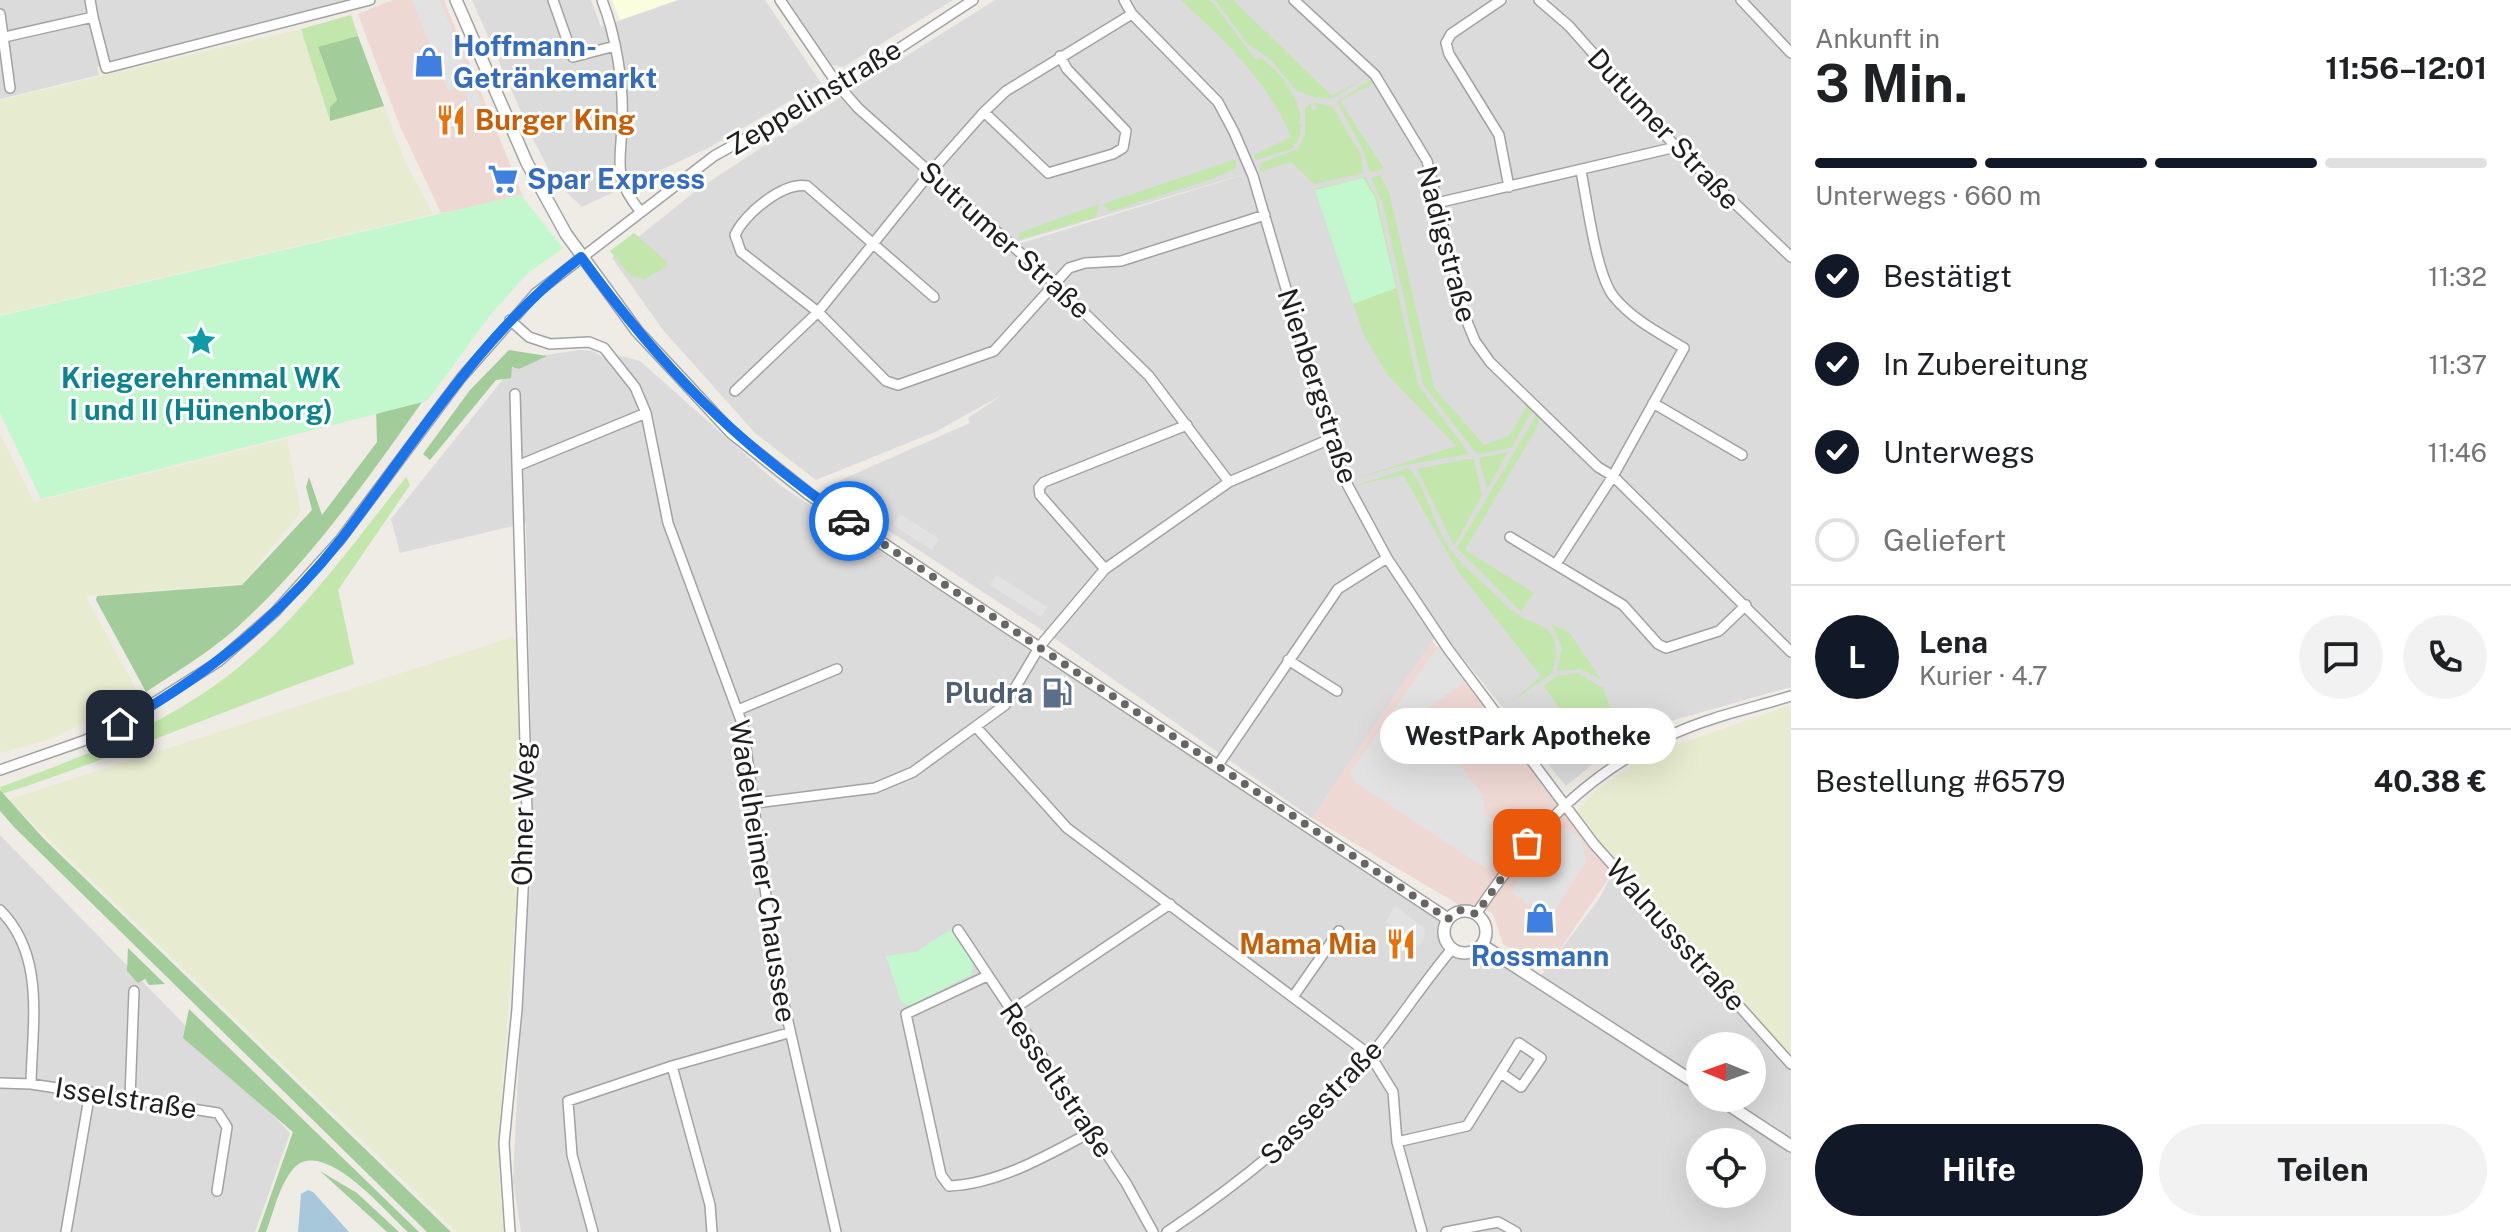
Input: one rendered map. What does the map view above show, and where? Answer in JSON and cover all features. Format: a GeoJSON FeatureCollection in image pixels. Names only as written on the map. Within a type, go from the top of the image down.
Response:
{"type":"FeatureCollection","features":[{"type":"Feature","properties":{"kind":"street"},"geometry":{"type":"LineString","coordinates":[[90,0],[106,68],[370,0]]}},
{"type":"Feature","properties":{"kind":"street"},"geometry":{"type":"LineString","coordinates":[[456,0],[532,173],[581,257],[648,345],[747,446],[832,509],[1448,919]]}},
{"type":"Feature","properties":{"kind":"street"},"geometry":{"type":"LineString","coordinates":[[553,0],[573,57],[615,46]]}},
{"type":"Feature","properties":{"kind":"street"},"geometry":{"type":"LineString","coordinates":[[602,0],[615,46],[622,123],[619,173],[626,194],[640,211]]}},
{"type":"Feature","properties":{"kind":"street","name":"Sutrumer Straße"},"geometry":{"type":"LineString","coordinates":[[780,0],[838,85],[930,173],[1053,282],[1149,376],[1229,482]]}},
{"type":"Feature","properties":{"kind":"street","name":"Zeppelinstraße"},"geometry":{"type":"LineString","coordinates":[[0,770],[83,741],[158,703],[218,662],[275,612],[340,540],[461,378],[536,293],[714,156],[838,85],[957,4],[973,0]]}},
{"type":"Feature","properties":{"kind":"street","name":"Nienbergstraße"},"geometry":{"type":"LineString","coordinates":[[1124,0],[1132,14],[1218,102],[1253,176],[1330,439],[1347,484],[1387,558],[1563,805]]}},
{"type":"Feature","properties":{"kind":"street","name":"Nadigstraße"},"geometry":{"type":"LineString","coordinates":[[1294,0],[1375,75],[1427,161],[1475,341],[1533,404],[1598,467],[1613,476],[1791,652]]}},
{"type":"Feature","properties":{"kind":"street"},"geometry":{"type":"LineString","coordinates":[[1501,0],[1451,34],[1446,43],[1449,54],[1499,135],[1509,187]]}},
{"type":"Feature","properties":{"kind":"street","name":"Dutumer Straße"},"geometry":{"type":"LineString","coordinates":[[1539,0],[1569,26],[1676,147],[1791,257]]}},
{"type":"Feature","properties":{"kind":"street"},"geometry":{"type":"LineString","coordinates":[[1741,0],[1791,53]]}},
{"type":"Feature","properties":{"kind":"street"},"geometry":{"type":"LineString","coordinates":[[0,14],[10,88]]}},
{"type":"Feature","properties":{"kind":"street"},"geometry":{"type":"LineString","coordinates":[[735,391],[818,312],[876,244],[930,173],[1006,91],[1132,14]]}},
{"type":"Feature","properties":{"kind":"street"},"geometry":{"type":"LineString","coordinates":[[2,38],[93,17]]}},
{"type":"Feature","properties":{"kind":"street"},"geometry":{"type":"LineString","coordinates":[[984,112],[1048,173],[1113,154],[1123,148],[1126,131],[1067,69],[1060,56]]}},
{"type":"Feature","properties":{"kind":"street"},"geometry":{"type":"LineString","coordinates":[[1437,203],[1676,147]]}},
{"type":"Feature","properties":{"kind":"street"},"geometry":{"type":"LineString","coordinates":[[1556,564],[1613,476],[1684,348],[1633,317],[1611,294],[1602,272],[1581,171]]}},
{"type":"Feature","properties":{"kind":"street"},"geometry":{"type":"LineString","coordinates":[[934,297],[807,186],[795,184],[740,223],[735,235],[741,252],[818,312],[886,381],[908,385],[994,351],[1053,282],[1069,268],[1085,263],[1121,261],[1265,215]]}},
{"type":"Feature","properties":{"kind":"street","name":"Wadelheimer Chaussee"},"geometry":{"type":"LineString","coordinates":[[510,320],[529,337],[550,344],[589,342],[604,348],[635,387],[646,413],[668,523],[738,710],[748,747],[788,1033],[836,1232]]}},
{"type":"Feature","properties":{"kind":"street","name":"Ohner Weg"},"geometry":{"type":"LineString","coordinates":[[510,1232],[504,1143],[517,1009],[527,813],[515,394]]}},
{"type":"Feature","properties":{"kind":"street"},"geometry":{"type":"LineString","coordinates":[[1653,403],[1742,455]]}},
{"type":"Feature","properties":{"kind":"street"},"geometry":{"type":"LineString","coordinates":[[517,466],[646,413]]}},
{"type":"Feature","properties":{"kind":"street"},"geometry":{"type":"LineString","coordinates":[[1105,569],[1040,495],[1039,488],[1044,482],[1187,425]]}},
{"type":"Feature","properties":{"kind":"street"},"geometry":{"type":"LineString","coordinates":[[756,803],[875,788],[913,772],[1005,705],[1040,646],[1105,569],[1229,482],[1330,439]]}},
{"type":"Feature","properties":{"kind":"street"},"geometry":{"type":"LineString","coordinates":[[1510,537],[1623,605],[1658,644],[1666,648],[1709,637],[1746,605]]}},
{"type":"Feature","properties":{"kind":"street"},"geometry":{"type":"LineString","coordinates":[[1218,765],[1338,589],[1387,558]]}},
{"type":"Feature","properties":{"kind":"street"},"geometry":{"type":"LineString","coordinates":[[1288,660],[1337,691]]}},
{"type":"Feature","properties":{"kind":"street"},"geometry":{"type":"LineString","coordinates":[[738,710],[837,669]]}},
{"type":"Feature","properties":{"kind":"street"},"geometry":{"type":"LineString","coordinates":[[1476,914],[1516,854],[1563,805],[1633,753],[1676,732],[1791,696]]}},
{"type":"Feature","properties":{"kind":"street"},"geometry":{"type":"LineString","coordinates":[[976,727],[1067,828],[1370,1055],[1393,1092],[1397,1142],[1422,1232]]}},
{"type":"Feature","properties":{"kind":"street","name":"Walnussstraße"},"geometry":{"type":"LineString","coordinates":[[1563,805],[1594,844],[1791,1064]]}},
{"type":"Feature","properties":{"kind":"street"},"geometry":{"type":"LineString","coordinates":[[1012,1010],[1170,904]]}},
{"type":"Feature","properties":{"kind":"street"},"geometry":{"type":"LineString","coordinates":[[0,910],[11,921],[28,952],[33,988],[31,1084]]}},
{"type":"Feature","properties":{"kind":"street"},"geometry":{"type":"LineString","coordinates":[[1461,910],[1476,914],[1486,928],[1482,945],[1468,953],[1452,949],[1444,935],[1448,919],[1461,910]]}},
{"type":"Feature","properties":{"kind":"street","name":"Resseltstraße"},"geometry":{"type":"LineString","coordinates":[[958,930],[1126,1183],[1153,1232]]}},
{"type":"Feature","properties":{"kind":"street"},"geometry":{"type":"LineString","coordinates":[[1293,997],[1339,931]]}},
{"type":"Feature","properties":{"kind":"street"},"geometry":{"type":"LineString","coordinates":[[1482,945],[1686,1077]]}},
{"type":"Feature","properties":{"kind":"street","name":"Sassestraße"},"geometry":{"type":"LineString","coordinates":[[1167,1232],[1230,1190],[1275,1154],[1370,1055],[1452,949]]}},
{"type":"Feature","properties":{"kind":"street"},"geometry":{"type":"LineString","coordinates":[[987,976],[906,1014],[941,1175],[949,1186],[965,1186],[1032,1163],[1091,1132]]}},
{"type":"Feature","properties":{"kind":"street"},"geometry":{"type":"LineString","coordinates":[[130,1098],[134,991]]}},
{"type":"Feature","properties":{"kind":"street"},"geometry":{"type":"LineString","coordinates":[[593,1232],[572,1155],[568,1101],[672,1066],[788,1033]]}},
{"type":"Feature","properties":{"kind":"street"},"geometry":{"type":"LineString","coordinates":[[1397,1142],[1467,1126],[1519,1043],[1541,1058],[1521,1087],[1501,1073]]}},
{"type":"Feature","properties":{"kind":"street"},"geometry":{"type":"LineString","coordinates":[[672,1066],[710,1205],[712,1232]]}},
{"type":"Feature","properties":{"kind":"street","name":"Isselstraße"},"geometry":{"type":"LineString","coordinates":[[0,1083],[90,1092],[218,1113],[227,1127],[217,1191]]}},
{"type":"Feature","properties":{"kind":"street"},"geometry":{"type":"LineString","coordinates":[[66,1232],[90,1092]]}},
{"type":"Feature","properties":{"kind":"street"},"geometry":{"type":"LineString","coordinates":[[1739,1112],[1791,1146]]}},
{"type":"Feature","properties":{"kind":"street"},"geometry":{"type":"LineString","coordinates":[[1446,1232],[1498,1222],[1516,1232]]}},
{"type":"Feature","properties":{"kind":"shaded area"},"geometry":{"type":"Polygon","coordinates":[[[0,0],[357,0],[97,67],[99,75],[0,99],[0,0]]]}},
{"type":"Feature","properties":{"kind":"shaded area"},"geometry":{"type":"Polygon","coordinates":[[[393,0],[444,0],[523,197],[441,213],[399,124],[358,14],[393,0]]]}},
{"type":"Feature","properties":{"kind":"shaded area"},"geometry":{"type":"Polygon","coordinates":[[[412,0],[440,0],[490,125],[480,129],[462,86],[448,91],[412,0]]]}},
{"type":"Feature","properties":{"kind":"shaded area"},"geometry":{"type":"Polygon","coordinates":[[[472,0],[591,0],[601,27],[679,0],[765,0],[821,83],[710,147],[582,207],[554,180],[472,0]]]}},
{"type":"Feature","properties":{"kind":"shaded area"},"geometry":{"type":"Polygon","coordinates":[[[612,0],[677,0],[620,20],[612,0]]]}},
{"type":"Feature","properties":{"kind":"shaded area"},"geometry":{"type":"Polygon","coordinates":[[[787,0],[953,0],[843,67],[832,65],[787,0]]]}},
{"type":"Feature","properties":{"kind":"shaded area"},"geometry":{"type":"Polygon","coordinates":[[[995,0],[1507,0],[1498,9],[1509,0],[1791,0],[1791,687],[1674,720],[1601,757],[1566,786],[1440,630],[1312,818],[1057,640],[823,488],[970,423],[968,418],[1002,395],[935,432],[816,480],[755,433],[663,330],[612,258],[697,190],[995,0]],[[1282,163],[1016,242],[1010,249],[1112,346],[1123,341],[1018,244],[1282,163]]]}},
{"type":"Feature","properties":{"kind":"shaded area"},"geometry":{"type":"Polygon","coordinates":[[[301,29],[330,121],[384,106],[405,161],[433,214],[0,315],[0,100],[301,29]]]}},
{"type":"Feature","properties":{"kind":"shaded area"},"geometry":{"type":"Polygon","coordinates":[[[580,350],[593,351],[604,358],[621,356],[640,361],[781,486],[1441,921],[1439,934],[1446,948],[1454,953],[1470,955],[1483,951],[1535,984],[1599,899],[1613,872],[1758,1032],[1686,1032],[1686,1112],[1766,1112],[1766,1040],[1791,1068],[1791,1232],[521,1232],[513,1181],[525,932],[534,854],[526,523],[400,553],[391,519],[512,368],[546,355],[580,350]]]}},
{"type":"Feature","properties":{"kind":"shaded area"},"geometry":{"type":"Polygon","coordinates":[[[0,434],[34,502],[287,439],[301,512],[242,584],[86,596],[140,697],[47,740],[0,753],[0,434]]]}},
{"type":"Feature","properties":{"kind":"shaded area"},"geometry":{"type":"Polygon","coordinates":[[[900,514],[939,539],[932,550],[893,525],[900,514]]]}},
{"type":"Feature","properties":{"kind":"shaded area"},"geometry":{"type":"Polygon","coordinates":[[[996,575],[1047,607],[1041,617],[990,585],[996,575]]]}},
{"type":"Feature","properties":{"kind":"shaded area"},"geometry":{"type":"Polygon","coordinates":[[[512,637],[517,641],[520,855],[499,1128],[499,1181],[504,1232],[457,1232],[8,800],[512,637]]]}},
{"type":"Feature","properties":{"kind":"shaded area"},"geometry":{"type":"Polygon","coordinates":[[[1432,641],[1613,872],[1545,971],[1503,944],[1493,914],[1477,904],[1461,906],[1312,818],[1432,641]]]}},
{"type":"Feature","properties":{"kind":"shaded area"},"geometry":{"type":"Polygon","coordinates":[[[1439,645],[1466,681],[1415,717],[1441,752],[1447,748],[1483,795],[1485,814],[1509,836],[1487,869],[1356,783],[1350,773],[1439,645]]]}},
{"type":"Feature","properties":{"kind":"shaded area"},"geometry":{"type":"Polygon","coordinates":[[[1791,705],[1791,1061],[1574,814],[1596,791],[1647,755],[1791,705]]]}},
{"type":"Feature","properties":{"kind":"shaded area"},"geometry":{"type":"Polygon","coordinates":[[[1564,827],[1581,838],[1586,861],[1550,918],[1511,892],[1527,866],[1564,827]]]}},
{"type":"Feature","properties":{"kind":"shaded area"},"geometry":{"type":"Polygon","coordinates":[[[0,835],[290,1133],[255,1232],[0,1232],[0,835]]]}},
{"type":"Feature","properties":{"kind":"shaded area"},"geometry":{"type":"Polygon","coordinates":[[[1395,906],[1424,928],[1425,937],[1418,947],[1392,930],[1394,927],[1386,921],[1395,906]]]}},
{"type":"Feature","properties":{"kind":"green space"},"geometry":{"type":"Polygon","coordinates":[[[1181,0],[1207,0],[1214,4],[1255,59],[1261,58],[1268,63],[1287,85],[1301,118],[1298,123],[1301,124],[1300,137],[1292,149],[1256,160],[1254,155],[1291,137],[1282,117],[1244,63],[1181,0]]]}},
{"type":"Feature","properties":{"kind":"green space"},"geometry":{"type":"Polygon","coordinates":[[[1215,0],[1233,0],[1332,96],[1368,76],[1333,98],[1315,98],[1296,90],[1271,60],[1248,44],[1215,0]]]}},
{"type":"Feature","properties":{"kind":"green space"},"geometry":{"type":"Polygon","coordinates":[[[351,15],[358,36],[318,48],[337,100],[330,107],[330,121],[301,29],[351,15]]]}},
{"type":"Feature","properties":{"kind":"green space"},"geometry":{"type":"Polygon","coordinates":[[[358,36],[384,106],[330,121],[330,107],[337,100],[318,47],[358,36]]]}},
{"type":"Feature","properties":{"kind":"green space"},"geometry":{"type":"Polygon","coordinates":[[[1373,78],[1374,83],[1340,101],[1384,169],[1370,172],[1363,150],[1337,102],[1373,78]]]}},
{"type":"Feature","properties":{"kind":"green space"},"geometry":{"type":"Polygon","coordinates":[[[1313,102],[1333,107],[1361,155],[1363,173],[1314,184],[1291,162],[1260,172],[1261,163],[1298,149],[1305,134],[1305,108],[1311,103],[1312,110],[1318,109],[1313,102]]]}},
{"type":"Feature","properties":{"kind":"green space"},"geometry":{"type":"Polygon","coordinates":[[[1236,159],[1236,168],[1212,179],[1109,212],[1103,204],[1236,159]]]}},
{"type":"Feature","properties":{"kind":"green space"},"geometry":{"type":"Polygon","coordinates":[[[1380,175],[1389,192],[1434,388],[1484,445],[1509,436],[1527,406],[1533,409],[1512,447],[1482,454],[1475,452],[1423,384],[1383,204],[1371,178],[1380,175]]]}},
{"type":"Feature","properties":{"kind":"green space"},"geometry":{"type":"Polygon","coordinates":[[[1365,177],[1377,199],[1418,385],[1469,454],[1400,466],[1354,479],[1456,446],[1386,373],[1363,333],[1315,189],[1365,177]]]}},
{"type":"Feature","properties":{"kind":"green space"},"geometry":{"type":"Polygon","coordinates":[[[1363,178],[1375,197],[1396,288],[1353,304],[1315,190],[1363,178]]]}},
{"type":"Feature","properties":{"kind":"green space"},"geometry":{"type":"Polygon","coordinates":[[[521,195],[563,248],[527,274],[491,314],[427,401],[41,499],[0,413],[0,316],[521,195]]]}},
{"type":"Feature","properties":{"kind":"green space"},"geometry":{"type":"Polygon","coordinates":[[[1099,204],[1096,217],[1018,240],[1019,233],[1099,204]]]}},
{"type":"Feature","properties":{"kind":"green space"},"geometry":{"type":"Polygon","coordinates":[[[634,233],[668,266],[644,279],[631,276],[610,251],[634,233]]]}},
{"type":"Feature","properties":{"kind":"green space"},"geometry":{"type":"Polygon","coordinates":[[[509,350],[547,356],[519,369],[512,367],[511,378],[496,380],[430,460],[423,454],[470,390],[509,350]]]}},
{"type":"Feature","properties":{"kind":"green space"},"geometry":{"type":"Polygon","coordinates":[[[452,360],[329,529],[274,592],[221,641],[146,692],[96,600],[97,596],[242,585],[312,510],[306,487],[309,477],[322,515],[377,442],[376,407],[452,360]]]}},
{"type":"Feature","properties":{"kind":"green space"},"geometry":{"type":"Polygon","coordinates":[[[1537,414],[1540,416],[1536,429],[1465,550],[1534,593],[1521,612],[1457,548],[1537,414]]]}},
{"type":"Feature","properties":{"kind":"green space"},"geometry":{"type":"Polygon","coordinates":[[[1508,452],[1487,489],[1479,458],[1508,452]]]}},
{"type":"Feature","properties":{"kind":"green space"},"geometry":{"type":"Polygon","coordinates":[[[1474,460],[1482,496],[1454,546],[1417,469],[1474,460]]]}},
{"type":"Feature","properties":{"kind":"green space"},"geometry":{"type":"Polygon","coordinates":[[[1409,468],[1421,486],[1453,554],[1515,613],[1544,628],[1555,642],[1552,673],[1510,703],[1541,676],[1458,571],[1403,475],[1357,485],[1409,468]]]}},
{"type":"Feature","properties":{"kind":"green space"},"geometry":{"type":"Polygon","coordinates":[[[406,477],[410,485],[338,590],[354,664],[2,794],[0,787],[83,755],[164,717],[242,665],[317,589],[406,477]]]}},
{"type":"Feature","properties":{"kind":"green space"},"geometry":{"type":"Polygon","coordinates":[[[1551,624],[1569,632],[1601,679],[1580,669],[1557,671],[1562,647],[1551,624]]]}},
{"type":"Feature","properties":{"kind":"green space"},"geometry":{"type":"Polygon","coordinates":[[[1578,673],[1603,688],[1623,743],[1597,760],[1544,686],[1510,711],[1557,676],[1578,673]]]}},
{"type":"Feature","properties":{"kind":"green space"},"geometry":{"type":"Polygon","coordinates":[[[0,790],[44,839],[451,1232],[427,1232],[15,828],[0,811],[0,790]]]}},
{"type":"Feature","properties":{"kind":"green space"},"geometry":{"type":"Polygon","coordinates":[[[950,930],[973,963],[972,974],[909,1006],[901,1002],[886,956],[916,952],[950,930]]]}},
{"type":"Feature","properties":{"kind":"green space"},"geometry":{"type":"Polygon","coordinates":[[[128,948],[165,984],[149,985],[145,979],[138,983],[127,971],[128,948]]]}},
{"type":"Feature","properties":{"kind":"green space"},"geometry":{"type":"Polygon","coordinates":[[[189,1009],[419,1232],[408,1232],[370,1194],[336,1169],[320,1162],[305,1161],[293,1169],[284,1183],[266,1232],[258,1232],[293,1132],[183,1038],[189,1009]]]}},
{"type":"Feature","properties":{"kind":"green space"},"geometry":{"type":"Polygon","coordinates":[[[320,1171],[357,1193],[399,1232],[387,1232],[320,1171]]]}},
{"type":"Feature","properties":{"kind":"water"},"geometry":{"type":"Polygon","coordinates":[[[308,1190],[349,1232],[298,1232],[301,1194],[308,1190]]]}},
{"type":"Feature","properties":{"kind":"way so far"},"geometry":{"type":"LineString","coordinates":[[849,521],[1448,919],[1461,910],[1476,914],[1516,854],[1527,843]]}},
{"type":"Feature","properties":{"kind":"place","name":"Hoffmann- Getränkemarkt"},"geometry":{"type":"Point","coordinates":[429,62]}},
{"type":"Feature","properties":{"kind":"place","name":"Burger King"},"geometry":{"type":"Point","coordinates":[451,120]}},
{"type":"Feature","properties":{"kind":"place","name":"Spar Express"},"geometry":{"type":"Point","coordinates":[503,179]}},
{"type":"Feature","properties":{"kind":"place","name":"Kriegerehrenmal WK I und II (Hünenborg)"},"geometry":{"type":"Point","coordinates":[201,341]}},
{"type":"Feature","properties":{"kind":"place","name":"Pludra"},"geometry":{"type":"Point","coordinates":[1057,693]}},
{"type":"Feature","properties":{"kind":"place","name":"WestPark Apotheke"},"geometry":{"type":"Point","coordinates":[1527,843]}},
{"type":"Feature","properties":{"kind":"place","name":"Rossmann"},"geometry":{"type":"Point","coordinates":[1540,918]}},
{"type":"Feature","properties":{"kind":"place","name":"Mama Mia"},"geometry":{"type":"Point","coordinates":[1401,944]}},
{"type":"Feature","properties":{"kind":"route"},"geometry":{"type":"LineString","coordinates":[[120,724],[158,703],[218,662],[275,612],[340,540],[461,378],[510,320],[536,293],[581,257],[648,345],[732,433],[767,463],[849,521]]}}]}
